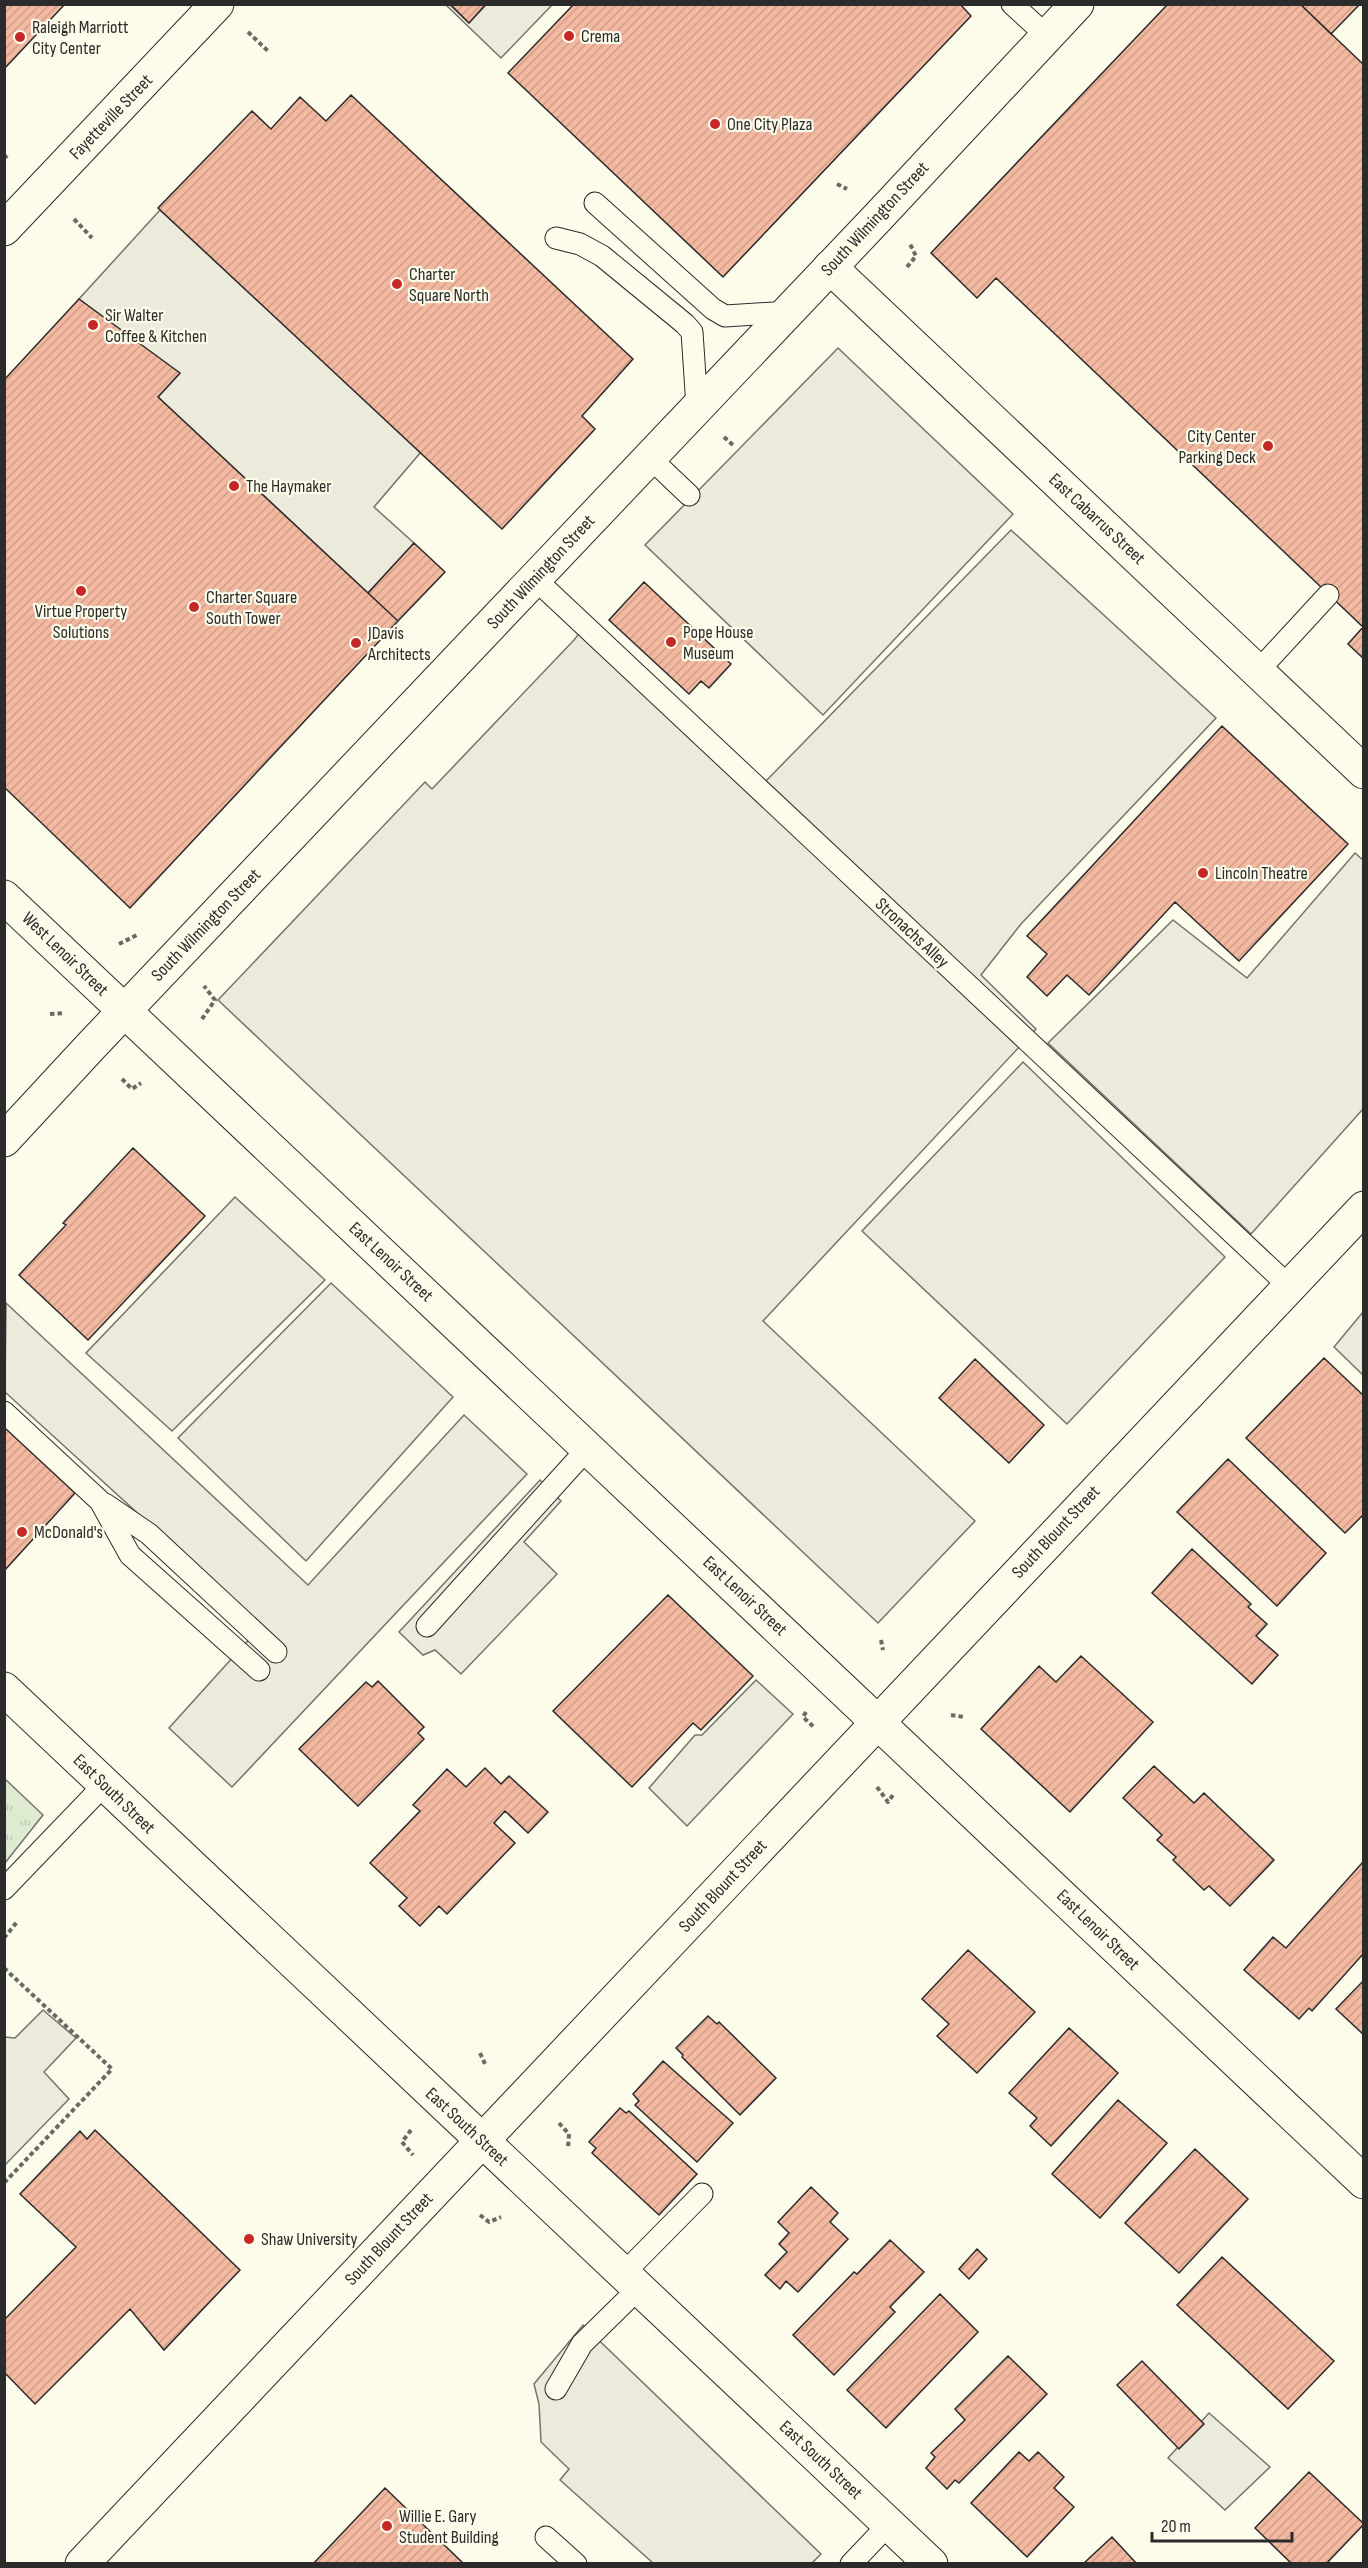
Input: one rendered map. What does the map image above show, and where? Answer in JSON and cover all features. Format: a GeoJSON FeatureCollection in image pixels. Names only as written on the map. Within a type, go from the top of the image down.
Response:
{"type":"FeatureCollection","features":[{"type":"Feature","properties":{"kind":"main road","name":"Fayetteville Street"},"geometry":{"type":"LineString","coordinates":[[4,229],[217,4]]}},
{"type":"Feature","properties":{"kind":"main road","name":"South Wilmington Street"},"geometry":{"type":"LineString","coordinates":[[4,1140],[1077,4]]}},
{"type":"Feature","properties":{"kind":"main road","name":"East Cabarrus Street"},"geometry":{"type":"LineString","coordinates":[[830,267],[1364,772]]}},
{"type":"Feature","properties":{"kind":"main road","name":"West Lenoir Street"},"geometry":{"type":"LineString","coordinates":[[4,897],[124,1011]]}},
{"type":"Feature","properties":{"kind":"main road","name":"East Lenoir Street"},"geometry":{"type":"LineString","coordinates":[[124,1011],[1364,2182]]}},
{"type":"Feature","properties":{"kind":"main road","name":"South Blount Street"},"geometry":{"type":"LineString","coordinates":[[82,2564],[1364,1208]]}},
{"type":"Feature","properties":{"kind":"main road","name":"East South Street"},"geometry":{"type":"LineString","coordinates":[[4,1689],[931,2564]]}},
{"type":"Feature","properties":{"kind":"lane"},"geometry":{"type":"LineString","coordinates":[[1012,4],[1047,36]]}},
{"type":"Feature","properties":{"kind":"lane"},"geometry":{"type":"LineString","coordinates":[[595,203],[713,309],[725,316],[788,312]]}},
{"type":"Feature","properties":{"kind":"lane"},"geometry":{"type":"LineString","coordinates":[[556,238],[580,244],[602,255],[686,324],[692,332],[697,406]]}},
{"type":"Feature","properties":{"kind":"lane"},"geometry":{"type":"LineString","coordinates":[[649,458],[689,495]]}},
{"type":"Feature","properties":{"kind":"lane","name":"Stronachs Alley"},"geometry":{"type":"LineString","coordinates":[[535,579],[1289,1286]]}},
{"type":"Feature","properties":{"kind":"lane"},"geometry":{"type":"LineString","coordinates":[[1258,671],[1328,595]]}},
{"type":"Feature","properties":{"kind":"lane"},"geometry":{"type":"LineString","coordinates":[[4,1412],[100,1501],[148,1534],[276,1652]]}},
{"type":"Feature","properties":{"kind":"lane"},"geometry":{"type":"LineString","coordinates":[[427,1626],[588,1448]]}},
{"type":"Feature","properties":{"kind":"lane"},"geometry":{"type":"LineString","coordinates":[[100,1501],[130,1555],[259,1670]]}},
{"type":"Feature","properties":{"kind":"lane"},"geometry":{"type":"LineString","coordinates":[[4,1889],[104,1785]]}},
{"type":"Feature","properties":{"kind":"lane"},"geometry":{"type":"LineString","coordinates":[[556,2389],[582,2344],[630,2281],[702,2194]]}},
{"type":"Feature","properties":{"kind":"lane"},"geometry":{"type":"LineString","coordinates":[[851,2564],[889,2524]]}},
{"type":"Feature","properties":{"kind":"lane"},"geometry":{"type":"LineString","coordinates":[[546,2537],[576,2564]]}},
{"type":"Feature","properties":{"kind":"path"},"geometry":{"type":"LineString","coordinates":[[243,27],[269,52]]}},
{"type":"Feature","properties":{"kind":"path"},"geometry":{"type":"LineString","coordinates":[[74,219],[92,238]]}},
{"type":"Feature","properties":{"kind":"path"},"geometry":{"type":"LineString","coordinates":[[907,267],[916,256],[910,243]]}},
{"type":"Feature","properties":{"kind":"path"},"geometry":{"type":"LineString","coordinates":[[723,437],[734,446]]}},
{"type":"Feature","properties":{"kind":"path"},"geometry":{"type":"LineString","coordinates":[[119,944],[138,933]]}},
{"type":"Feature","properties":{"kind":"path"},"geometry":{"type":"LineString","coordinates":[[202,1019],[215,1000],[204,986]]}},
{"type":"Feature","properties":{"kind":"path"},"geometry":{"type":"LineString","coordinates":[[50,1014],[66,1013]]}},
{"type":"Feature","properties":{"kind":"path"},"geometry":{"type":"LineString","coordinates":[[122,1079],[132,1089],[144,1080]]}},
{"type":"Feature","properties":{"kind":"path"},"geometry":{"type":"LineString","coordinates":[[880,1640],[883,1650]]}},
{"type":"Feature","properties":{"kind":"path"},"geometry":{"type":"LineString","coordinates":[[951,1715],[964,1717]]}},
{"type":"Feature","properties":{"kind":"path"},"geometry":{"type":"LineString","coordinates":[[803,1717],[817,1729]]}},
{"type":"Feature","properties":{"kind":"path"},"geometry":{"type":"LineString","coordinates":[[877,1787],[888,1802]]}},
{"type":"Feature","properties":{"kind":"path"},"geometry":{"type":"LineString","coordinates":[[4,1968],[112,2069],[4,2183]]}},
{"type":"Feature","properties":{"kind":"path"},"geometry":{"type":"LineString","coordinates":[[480,2053],[486,2066]]}},
{"type":"Feature","properties":{"kind":"path"},"geometry":{"type":"LineString","coordinates":[[559,2122],[569,2134],[568,2148]]}},
{"type":"Feature","properties":{"kind":"path"},"geometry":{"type":"LineString","coordinates":[[413,2127],[402,2142],[413,2155]]}},
{"type":"Feature","properties":{"kind":"path"},"geometry":{"type":"LineString","coordinates":[[480,2215],[489,2222],[501,2217]]}},
{"type":"Feature","properties":{"kind":"green space"},"geometry":{"type":"Polygon","coordinates":[[[5,1779],[43,1815],[4,1863],[5,1779]]]}},
{"type":"Feature","properties":{"kind":"shaded area"},"geometry":{"type":"Polygon","coordinates":[[[446,5],[450,5],[469,23],[486,5],[552,5],[501,58],[446,5]]]}},
{"type":"Feature","properties":{"kind":"shaded area"},"geometry":{"type":"Polygon","coordinates":[[[160,210],[421,452],[374,507],[414,543],[368,593],[158,397],[179,374],[79,299],[160,210]]]}},
{"type":"Feature","properties":{"kind":"shaded area"},"geometry":{"type":"Polygon","coordinates":[[[838,348],[1013,514],[823,715],[645,545],[838,348]]]}},
{"type":"Feature","properties":{"kind":"shaded area"},"geometry":{"type":"Polygon","coordinates":[[[1011,530],[1216,718],[1021,924],[981,975],[1036,1029],[763,1321],[975,1521],[878,1623],[218,1000],[425,782],[432,789],[574,640],[591,618],[765,782],[1011,530]]]}},
{"type":"Feature","properties":{"kind":"shaded area"},"geometry":{"type":"Polygon","coordinates":[[[1355,853],[1364,861],[1363,1109],[1251,1234],[1048,1043],[1173,920],[1247,978],[1355,853]]]}},
{"type":"Feature","properties":{"kind":"shaded area"},"geometry":{"type":"Polygon","coordinates":[[[1023,1062],[1225,1257],[1067,1424],[862,1231],[1023,1062]]]}},
{"type":"Feature","properties":{"kind":"shaded area"},"geometry":{"type":"Polygon","coordinates":[[[235,1197],[325,1280],[172,1431],[86,1353],[235,1197]]]}},
{"type":"Feature","properties":{"kind":"shaded area"},"geometry":{"type":"Polygon","coordinates":[[[331,1283],[453,1397],[306,1561],[178,1438],[331,1283]]]}},
{"type":"Feature","properties":{"kind":"shaded area"},"geometry":{"type":"Polygon","coordinates":[[[6,1303],[308,1585],[464,1415],[527,1474],[232,1787],[169,1728],[261,1626],[5,1392],[6,1303]]]}},
{"type":"Feature","properties":{"kind":"shaded area"},"geometry":{"type":"Polygon","coordinates":[[[1363,1312],[1363,1375],[1334,1347],[1363,1312]]]}},
{"type":"Feature","properties":{"kind":"shaded area"},"geometry":{"type":"Polygon","coordinates":[[[540,1480],[561,1501],[524,1542],[557,1574],[461,1674],[435,1650],[423,1655],[399,1632],[540,1480]]]}},
{"type":"Feature","properties":{"kind":"shaded area"},"geometry":{"type":"Polygon","coordinates":[[[756,1680],[793,1714],[687,1826],[649,1788],[695,1735],[702,1735],[756,1680]]]}},
{"type":"Feature","properties":{"kind":"shaded area"},"geometry":{"type":"Polygon","coordinates":[[[43,2010],[76,2038],[44,2072],[69,2099],[5,2165],[5,2037],[15,2038],[43,2010]]]}},
{"type":"Feature","properties":{"kind":"shaded area"},"geometry":{"type":"Polygon","coordinates":[[[583,2325],[821,2554],[812,2563],[653,2563],[560,2480],[569,2469],[541,2442],[539,2404],[534,2384],[583,2325]]]}},
{"type":"Feature","properties":{"kind":"shaded area"},"geometry":{"type":"Polygon","coordinates":[[[1209,2413],[1270,2467],[1225,2510],[1168,2458],[1209,2413]]]}},
{"type":"Feature","properties":{"kind":"building","name":"Raleigh Marriott City Center"},"geometry":{"type":"Polygon","coordinates":[[[4,4],[65,4],[4,69],[4,4]]]}},
{"type":"Feature","properties":{"kind":"building"},"geometry":{"type":"Polygon","coordinates":[[[450,4],[486,4],[469,23],[450,4]]]}},
{"type":"Feature","properties":{"kind":"building","name":"One City Plaza"},"geometry":{"type":"Polygon","coordinates":[[[574,4],[960,4],[971,16],[723,277],[508,73],[574,4]]]}},
{"type":"Feature","properties":{"kind":"building","name":"City Center Parking Deck"},"geometry":{"type":"Polygon","coordinates":[[[1168,4],[1300,4],[1364,65],[1363,627],[996,278],[977,298],[931,253],[1168,4]]]}},
{"type":"Feature","properties":{"kind":"building"},"geometry":{"type":"Polygon","coordinates":[[[1300,4],[1360,4],[1331,34],[1300,4]]]}},
{"type":"Feature","properties":{"kind":"building","name":"Charter Square North"},"geometry":{"type":"Polygon","coordinates":[[[351,95],[633,359],[582,416],[595,429],[502,529],[158,208],[252,111],[271,129],[300,97],[326,121],[351,95]]]}},
{"type":"Feature","properties":{"kind":"building","name":"Charter Square South Tower"},"geometry":{"type":"Polygon","coordinates":[[[79,299],[180,373],[158,397],[398,621],[130,908],[4,787],[4,380],[79,299]]]}},
{"type":"Feature","properties":{"kind":"building"},"geometry":{"type":"Polygon","coordinates":[[[414,543],[445,572],[398,621],[368,593],[414,543]]]}},
{"type":"Feature","properties":{"kind":"building","name":"Pope House Museum"},"geometry":{"type":"Polygon","coordinates":[[[644,582],[731,664],[709,688],[701,681],[689,694],[609,620],[644,582]]]}},
{"type":"Feature","properties":{"kind":"building"},"geometry":{"type":"Polygon","coordinates":[[[1364,626],[1364,659],[1348,644],[1364,626]]]}},
{"type":"Feature","properties":{"kind":"building","name":"Lincoln Theatre"},"geometry":{"type":"Polygon","coordinates":[[[1222,726],[1348,844],[1239,961],[1175,902],[1089,995],[1067,975],[1047,996],[1027,977],[1047,954],[1027,936],[1222,726]]]}},
{"type":"Feature","properties":{"kind":"building"},"geometry":{"type":"Polygon","coordinates":[[[133,1148],[205,1216],[88,1340],[19,1275],[66,1225],[63,1223],[133,1148]]]}},
{"type":"Feature","properties":{"kind":"building"},"geometry":{"type":"Polygon","coordinates":[[[1324,1358],[1364,1396],[1364,1514],[1345,1533],[1246,1438],[1324,1358]]]}},
{"type":"Feature","properties":{"kind":"building"},"geometry":{"type":"Polygon","coordinates":[[[975,1359],[1044,1425],[1009,1463],[939,1398],[975,1359]]]}},
{"type":"Feature","properties":{"kind":"building","name":"McDonald's"},"geometry":{"type":"Polygon","coordinates":[[[4,1427],[75,1493],[4,1571],[4,1427]]]}},
{"type":"Feature","properties":{"kind":"building"},"geometry":{"type":"Polygon","coordinates":[[[1228,1459],[1326,1553],[1277,1606],[1177,1512],[1228,1459]]]}},
{"type":"Feature","properties":{"kind":"building"},"geometry":{"type":"Polygon","coordinates":[[[1192,1549],[1251,1604],[1248,1607],[1267,1624],[1256,1636],[1278,1655],[1252,1684],[1152,1593],[1192,1549]]]}},
{"type":"Feature","properties":{"kind":"building"},"geometry":{"type":"Polygon","coordinates":[[[668,1595],[753,1676],[701,1730],[693,1723],[632,1787],[553,1711],[668,1595]]]}},
{"type":"Feature","properties":{"kind":"building"},"geometry":{"type":"Polygon","coordinates":[[[1081,1656],[1153,1722],[1070,1812],[981,1729],[1039,1666],[1056,1682],[1081,1656]]]}},
{"type":"Feature","properties":{"kind":"building"},"geometry":{"type":"Polygon","coordinates":[[[378,1681],[424,1727],[418,1733],[424,1739],[358,1806],[299,1749],[366,1682],[372,1687],[378,1681]]]}},
{"type":"Feature","properties":{"kind":"building"},"geometry":{"type":"Polygon","coordinates":[[[1154,1766],[1194,1803],[1204,1793],[1274,1860],[1230,1906],[1209,1886],[1204,1890],[1173,1860],[1176,1857],[1157,1840],[1162,1835],[1123,1798],[1154,1766]]]}},
{"type":"Feature","properties":{"kind":"building"},"geometry":{"type":"Polygon","coordinates":[[[485,1768],[501,1784],[509,1776],[548,1812],[528,1833],[505,1811],[494,1823],[515,1843],[447,1914],[439,1906],[420,1926],[399,1906],[407,1898],[370,1863],[420,1811],[413,1805],[447,1769],[466,1787],[485,1768]]]}},
{"type":"Feature","properties":{"kind":"building"},"geometry":{"type":"Polygon","coordinates":[[[1362,1863],[1364,1865],[1364,1953],[1312,2011],[1309,2008],[1299,2019],[1244,1970],[1273,1937],[1286,1948],[1362,1863]]]}},
{"type":"Feature","properties":{"kind":"building"},"geometry":{"type":"Polygon","coordinates":[[[968,1950],[1035,2012],[977,2073],[937,2036],[949,2024],[922,1999],[968,1950]]]}},
{"type":"Feature","properties":{"kind":"building"},"geometry":{"type":"Polygon","coordinates":[[[1364,1980],[1364,2035],[1336,2009],[1364,1980]]]}},
{"type":"Feature","properties":{"kind":"building"},"geometry":{"type":"Polygon","coordinates":[[[708,2016],[717,2024],[719,2022],[776,2078],[740,2115],[682,2057],[683,2055],[676,2048],[708,2016]]]}},
{"type":"Feature","properties":{"kind":"building"},"geometry":{"type":"Polygon","coordinates":[[[1069,2028],[1118,2073],[1051,2146],[1030,2126],[1037,2118],[1009,2093],[1069,2028]]]}},
{"type":"Feature","properties":{"kind":"building"},"geometry":{"type":"Polygon","coordinates":[[[663,2061],[733,2123],[697,2162],[635,2105],[639,2101],[633,2094],[663,2061]]]}},
{"type":"Feature","properties":{"kind":"building"},"geometry":{"type":"Polygon","coordinates":[[[1118,2100],[1167,2143],[1100,2218],[1052,2174],[1118,2100]]]}},
{"type":"Feature","properties":{"kind":"building"},"geometry":{"type":"Polygon","coordinates":[[[620,2108],[626,2113],[629,2111],[697,2174],[659,2215],[592,2153],[596,2148],[589,2142],[620,2108]]]}},
{"type":"Feature","properties":{"kind":"building"},"geometry":{"type":"Polygon","coordinates":[[[95,2130],[240,2270],[164,2350],[130,2309],[35,2404],[4,2372],[4,2320],[76,2247],[20,2194],[80,2131],[87,2139],[95,2130]]]}},
{"type":"Feature","properties":{"kind":"building"},"geometry":{"type":"Polygon","coordinates":[[[1195,2149],[1248,2199],[1179,2273],[1125,2223],[1195,2149]]]}},
{"type":"Feature","properties":{"kind":"building"},"geometry":{"type":"Polygon","coordinates":[[[811,2187],[838,2213],[830,2222],[848,2239],[798,2292],[786,2281],[780,2289],[765,2275],[787,2252],[779,2244],[789,2233],[778,2222],[811,2187]]]}},
{"type":"Feature","properties":{"kind":"building"},"geometry":{"type":"Polygon","coordinates":[[[890,2240],[924,2272],[890,2307],[895,2312],[834,2375],[793,2335],[854,2272],[857,2274],[890,2240]]]}},
{"type":"Feature","properties":{"kind":"building"},"geometry":{"type":"Polygon","coordinates":[[[977,2249],[987,2259],[969,2279],[959,2269],[977,2249]]]}},
{"type":"Feature","properties":{"kind":"building"},"geometry":{"type":"Polygon","coordinates":[[[1222,2257],[1334,2361],[1288,2409],[1177,2305],[1222,2257]]]}},
{"type":"Feature","properties":{"kind":"building"},"geometry":{"type":"Polygon","coordinates":[[[940,2294],[978,2332],[886,2428],[847,2390],[940,2294]]]}},
{"type":"Feature","properties":{"kind":"building"},"geometry":{"type":"Polygon","coordinates":[[[1008,2356],[1047,2394],[959,2483],[955,2480],[947,2489],[926,2468],[935,2457],[931,2453],[965,2420],[955,2409],[1008,2356]]]}},
{"type":"Feature","properties":{"kind":"building"},"geometry":{"type":"Polygon","coordinates":[[[1142,2361],[1204,2424],[1179,2449],[1117,2385],[1142,2361]]]}},
{"type":"Feature","properties":{"kind":"building"},"geometry":{"type":"Polygon","coordinates":[[[1019,2452],[1029,2461],[1038,2452],[1064,2477],[1054,2488],[1074,2507],[1027,2557],[971,2503],[1019,2452]]]}},
{"type":"Feature","properties":{"kind":"building"},"geometry":{"type":"Polygon","coordinates":[[[1309,2472],[1364,2524],[1326,2564],[1292,2564],[1255,2528],[1309,2472]]]}},
{"type":"Feature","properties":{"kind":"building","name":"Willie E. Gary Student Building"},"geometry":{"type":"Polygon","coordinates":[[[385,2488],[464,2564],[313,2564],[385,2488]]]}},
{"type":"Feature","properties":{"kind":"building"},"geometry":{"type":"Polygon","coordinates":[[[1112,2537],[1137,2564],[1083,2564],[1112,2537]]]}},
{"type":"Feature","properties":{"kind":"place","name":"Crema"},"geometry":{"type":"Point","coordinates":[569,36]}},
{"type":"Feature","properties":{"kind":"place","name":"Raleigh Marriott City Center"},"geometry":{"type":"Point","coordinates":[20,37]}},
{"type":"Feature","properties":{"kind":"place","name":"One City Plaza"},"geometry":{"type":"Point","coordinates":[715,124]}},
{"type":"Feature","properties":{"kind":"place","name":"Charter Square North"},"geometry":{"type":"Point","coordinates":[397,284]}},
{"type":"Feature","properties":{"kind":"place","name":"Sir Walter Coffee & Kitchen"},"geometry":{"type":"Point","coordinates":[93,325]}},
{"type":"Feature","properties":{"kind":"place","name":"City Center Parking Deck"},"geometry":{"type":"Point","coordinates":[1268,446]}},
{"type":"Feature","properties":{"kind":"place","name":"The Haymaker"},"geometry":{"type":"Point","coordinates":[234,486]}},
{"type":"Feature","properties":{"kind":"place","name":"Virtue Property Solutions"},"geometry":{"type":"Point","coordinates":[81,591]}},
{"type":"Feature","properties":{"kind":"place","name":"Charter Square South Tower"},"geometry":{"type":"Point","coordinates":[194,607]}},
{"type":"Feature","properties":{"kind":"place","name":"Pope House Museum"},"geometry":{"type":"Point","coordinates":[671,642]}},
{"type":"Feature","properties":{"kind":"place","name":"JDavis Architects"},"geometry":{"type":"Point","coordinates":[356,643]}},
{"type":"Feature","properties":{"kind":"place","name":"Lincoln Theatre"},"geometry":{"type":"Point","coordinates":[1203,873]}},
{"type":"Feature","properties":{"kind":"place","name":"McDonald's"},"geometry":{"type":"Point","coordinates":[22,1532]}},
{"type":"Feature","properties":{"kind":"place","name":"Shaw University"},"geometry":{"type":"Point","coordinates":[249,2239]}},
{"type":"Feature","properties":{"kind":"place","name":"Willie E. Gary Student Building"},"geometry":{"type":"Point","coordinates":[387,2526]}}]}
